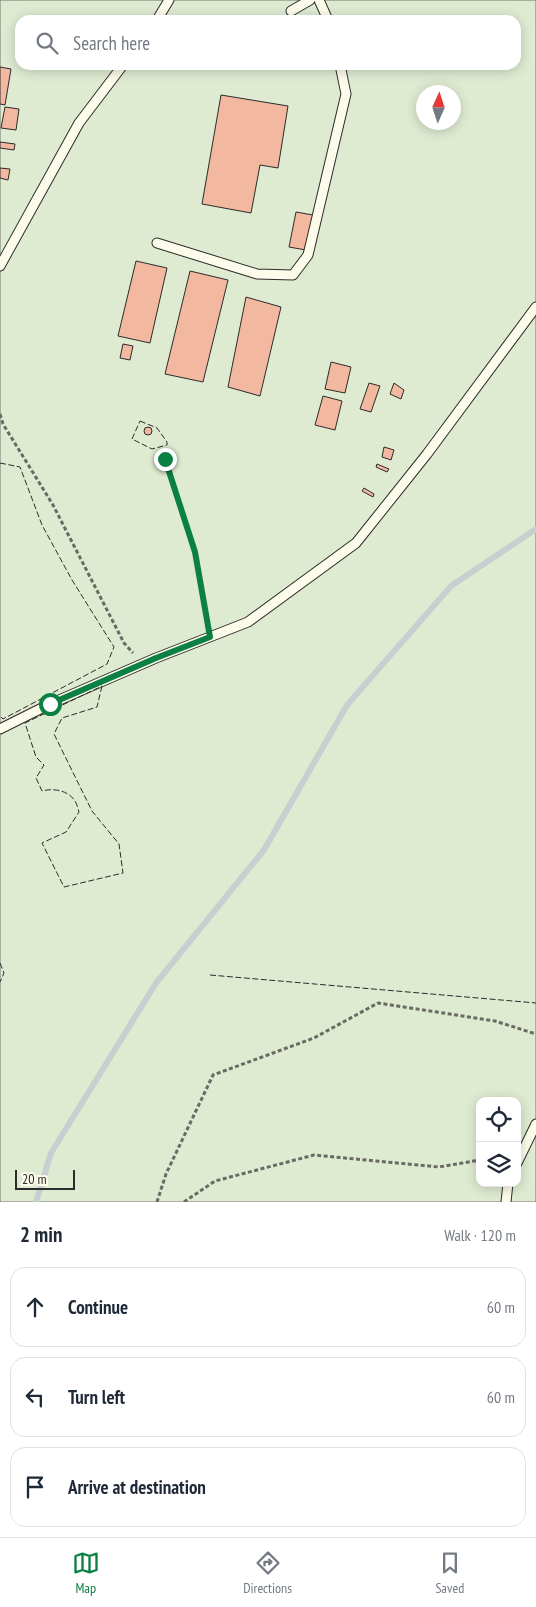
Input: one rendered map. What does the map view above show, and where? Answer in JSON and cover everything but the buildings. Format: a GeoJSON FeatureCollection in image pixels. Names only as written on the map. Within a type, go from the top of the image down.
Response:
{"type":"FeatureCollection","features":[{"type":"Feature","properties":{"kind":"lane"},"geometry":{"type":"LineString","coordinates":[[160,15],[169,0]]}},
{"type":"Feature","properties":{"kind":"lane"},"geometry":{"type":"LineString","coordinates":[[319,0],[326,15]]}},
{"type":"Feature","properties":{"kind":"lane"},"geometry":{"type":"LineString","coordinates":[[291,11],[306,1]]}},
{"type":"Feature","properties":{"kind":"lane"},"geometry":{"type":"LineString","coordinates":[[0,266],[79,123],[119,70]]}},
{"type":"Feature","properties":{"kind":"lane"},"geometry":{"type":"LineString","coordinates":[[157,243],[257,274],[293,275],[308,255],[346,94],[341,70]]}},
{"type":"Feature","properties":{"kind":"lane"},"geometry":{"type":"LineString","coordinates":[[0,729],[50,704],[248,622],[356,543],[427,454],[536,307]]}},
{"type":"Feature","properties":{"kind":"lane"},"geometry":{"type":"LineString","coordinates":[[521,1155],[536,1124]]}},
{"type":"Feature","properties":{"kind":"lane"},"geometry":{"type":"LineString","coordinates":[[506,1202],[508,1187]]}},
{"type":"Feature","properties":{"kind":"path"},"geometry":{"type":"LineString","coordinates":[[0,414],[3,424],[53,505],[124,643],[143,664]]}},
{"type":"Feature","properties":{"kind":"path"},"geometry":{"type":"LineString","coordinates":[[165,459],[195,552],[210,637]]}},
{"type":"Feature","properties":{"kind":"path"},"geometry":{"type":"LineString","coordinates":[[157,1202],[166,1174],[213,1075],[314,1038],[378,1003],[495,1021],[536,1034]]}},
{"type":"Feature","properties":{"kind":"path"},"geometry":{"type":"LineString","coordinates":[[184,1202],[215,1181],[314,1155],[440,1167],[476,1161]]}},
{"type":"Feature","properties":{"kind":"green space"},"geometry":{"type":"Polygon","coordinates":[[[0,0],[536,0],[536,1202],[0,1202],[0,0]]]}},
{"type":"Feature","properties":{"kind":"waterway"},"geometry":{"type":"LineString","coordinates":[[36,1202],[51,1153],[156,983],[264,850],[347,705],[451,586],[536,529]]}},
{"type":"Feature","properties":{"kind":"fence"},"geometry":{"type":"LineString","coordinates":[[140,421],[157,428],[167,442],[167,445],[152,449],[132,439],[140,421]]}},
{"type":"Feature","properties":{"kind":"fence"},"geometry":{"type":"LineString","coordinates":[[0,463],[20,467],[42,525],[72,580],[114,647],[107,664],[3,719],[0,716]]}},
{"type":"Feature","properties":{"kind":"fence"},"geometry":{"type":"LineString","coordinates":[[102,686],[97,707],[62,718],[54,734],[92,811],[119,844],[123,873],[64,887],[42,843],[66,832],[79,812],[75,801],[68,794],[55,790],[42,791],[36,778],[44,765],[36,757],[25,723],[102,686]]}},
{"type":"Feature","properties":{"kind":"fence"},"geometry":{"type":"LineString","coordinates":[[0,963],[4,973],[0,982]]}},
{"type":"Feature","properties":{"kind":"fence"},"geometry":{"type":"LineString","coordinates":[[210,975],[536,1003]]}},
{"type":"Feature","properties":{"kind":"route"},"geometry":{"type":"LineString","coordinates":[[50,704],[210,637],[195,552],[165,459]]}}]}
